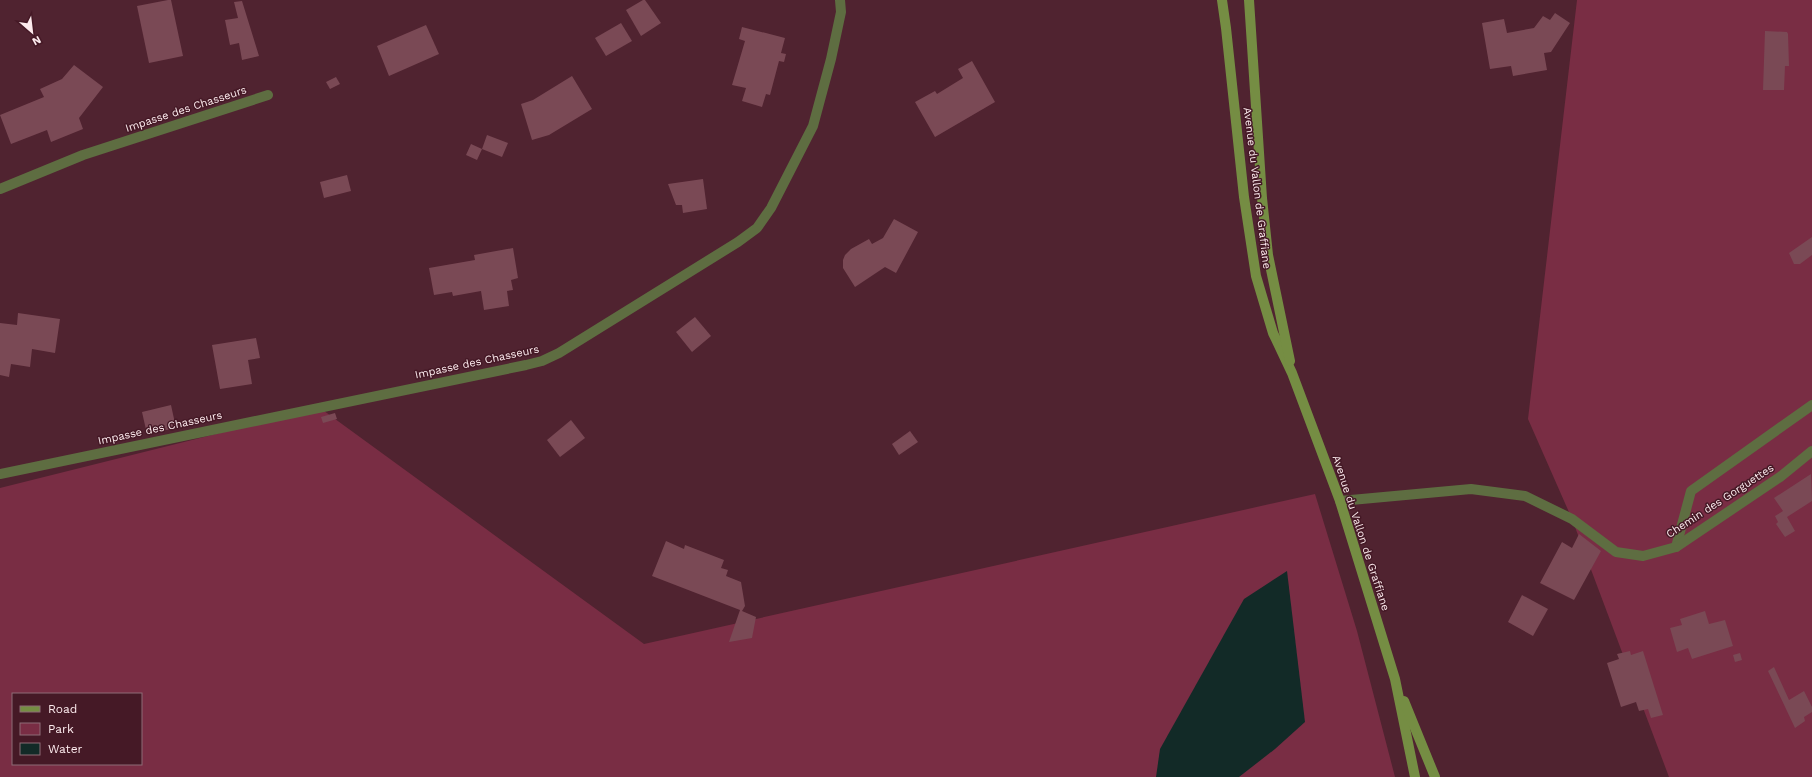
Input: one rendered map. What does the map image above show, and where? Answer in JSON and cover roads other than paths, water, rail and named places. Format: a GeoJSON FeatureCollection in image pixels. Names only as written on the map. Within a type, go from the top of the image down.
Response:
{"type":"FeatureCollection","features":[{"type":"Feature","properties":{"kind":"street","name":"Impasse des Chasseurs"},"geometry":{"type":"LineString","coordinates":[[0,474],[526,366],[542,361],[559,353],[738,242],[757,228],[771,208],[813,126],[831,59],[840,12],[840,0]]}},
{"type":"Feature","properties":{"kind":"street","name":"Avenue du Vallon de Graffiane"},"geometry":{"type":"LineString","coordinates":[[1222,0],[1244,197],[1256,276],[1273,333],[1292,372],[1340,501],[1395,679]]}},
{"type":"Feature","properties":{"kind":"street","name":"Avenue du Vallon de Graffiane"},"geometry":{"type":"LineString","coordinates":[[1249,0],[1268,255],[1292,372]]}},
{"type":"Feature","properties":{"kind":"street","name":"Impasse des Chasseurs"},"geometry":{"type":"LineString","coordinates":[[0,189],[83,155],[268,95]]}},
{"type":"Feature","properties":{"kind":"street"},"geometry":{"type":"LineString","coordinates":[[1676,547],[1691,491],[1812,405]]}},
{"type":"Feature","properties":{"kind":"street","name":"Chemin des Gorguettes"},"geometry":{"type":"LineString","coordinates":[[1340,501],[1471,489],[1525,496],[1572,519],[1616,552],[1643,556],[1676,547],[1780,477],[1812,450]]}},
{"type":"Feature","properties":{"kind":"street"},"geometry":{"type":"LineString","coordinates":[[1395,679],[1415,777]]}},
{"type":"Feature","properties":{"kind":"street"},"geometry":{"type":"LineString","coordinates":[[1395,679],[1436,777]]}},
{"type":"Feature","properties":{"kind":"water"},"geometry":{"type":"Polygon","coordinates":[[[1287,571],[1305,722],[1275,749],[1239,777],[1156,777],[1160,749],[1244,599],[1287,571]]]}}]}
